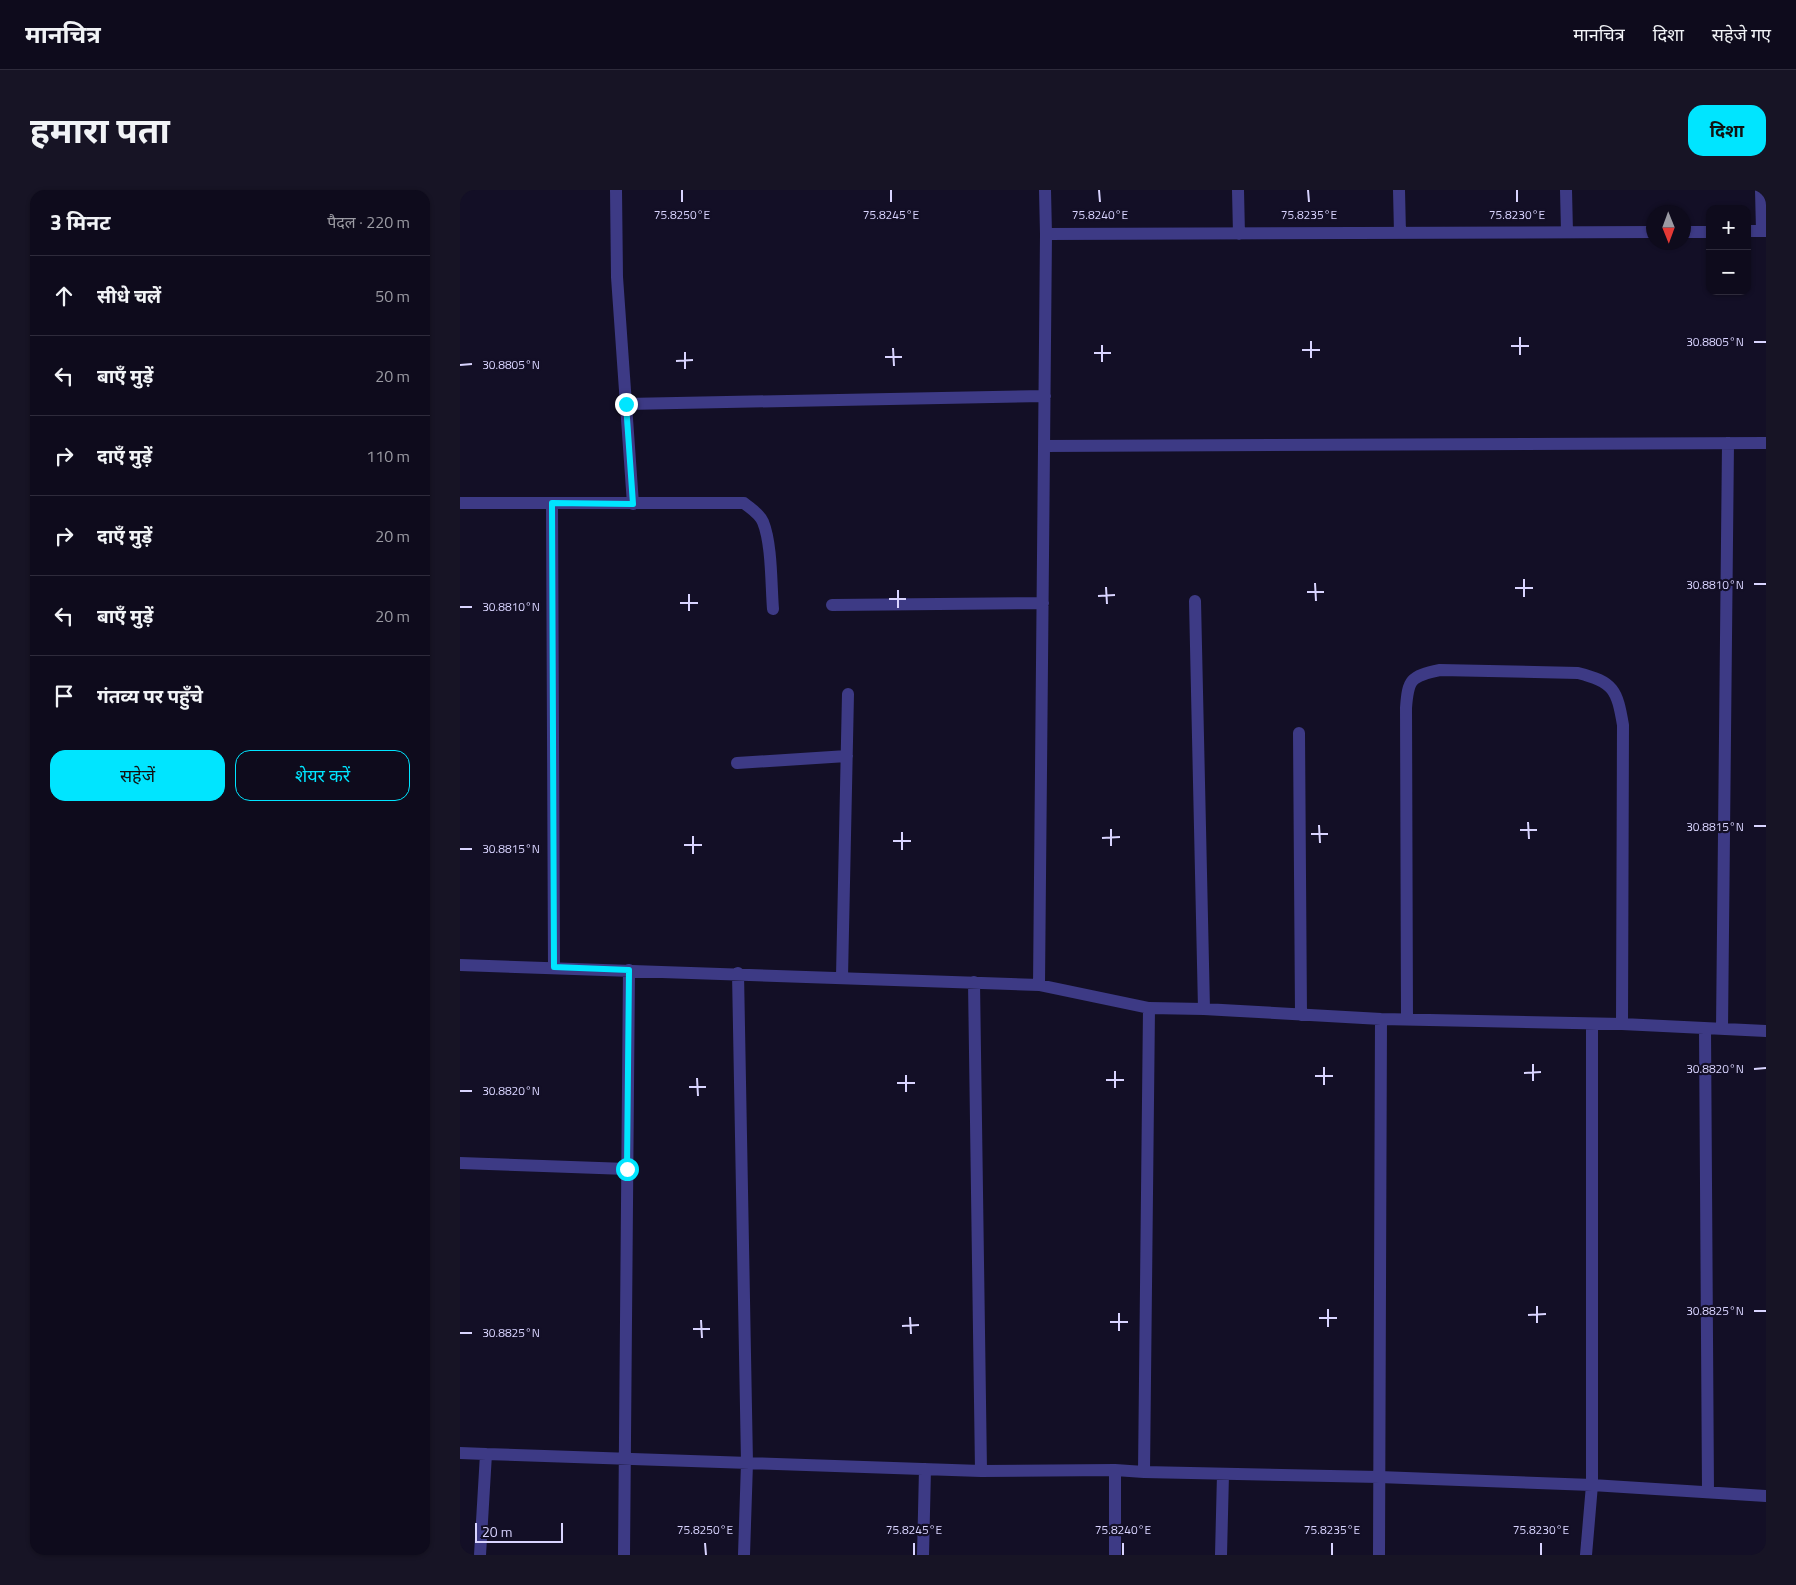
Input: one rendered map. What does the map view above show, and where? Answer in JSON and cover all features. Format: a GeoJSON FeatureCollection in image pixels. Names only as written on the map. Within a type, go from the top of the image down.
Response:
{"type":"FeatureCollection","features":[{"type":"Feature","properties":{"kind":"street"},"geometry":{"type":"LineString","coordinates":[[616,190],[617,276],[633,504]]}},
{"type":"Feature","properties":{"kind":"street"},"geometry":{"type":"LineString","coordinates":[[1039,985],[1045,396],[1045,190]]}},
{"type":"Feature","properties":{"kind":"street"},"geometry":{"type":"LineString","coordinates":[[1238,190],[1239,234]]}},
{"type":"Feature","properties":{"kind":"street"},"geometry":{"type":"LineString","coordinates":[[1399,190],[1400,233]]}},
{"type":"Feature","properties":{"kind":"street"},"geometry":{"type":"LineString","coordinates":[[1566,190],[1567,232]]}},
{"type":"Feature","properties":{"kind":"street"},"geometry":{"type":"LineString","coordinates":[[1751,232],[1764,231],[1761,190]]}},
{"type":"Feature","properties":{"kind":"street"},"geometry":{"type":"LineString","coordinates":[[1046,234],[1646,232]]}},
{"type":"Feature","properties":{"kind":"street"},"geometry":{"type":"LineString","coordinates":[[1691,232],[1706,232]]}},
{"type":"Feature","properties":{"kind":"street"},"geometry":{"type":"LineString","coordinates":[[626,404],[1045,396]]}},
{"type":"Feature","properties":{"kind":"street"},"geometry":{"type":"LineString","coordinates":[[1722,1029],[1728,443]]}},
{"type":"Feature","properties":{"kind":"street"},"geometry":{"type":"LineString","coordinates":[[1044,446],[1766,443]]}},
{"type":"Feature","properties":{"kind":"street"},"geometry":{"type":"LineString","coordinates":[[460,503],[744,504],[756,512],[763,522],[768,544],[773,609]]}},
{"type":"Feature","properties":{"kind":"street"},"geometry":{"type":"LineString","coordinates":[[552,503],[554,967]]}},
{"type":"Feature","properties":{"kind":"street"},"geometry":{"type":"LineString","coordinates":[[1195,601],[1204,1009]]}},
{"type":"Feature","properties":{"kind":"street"},"geometry":{"type":"LineString","coordinates":[[832,605],[1043,603]]}},
{"type":"Feature","properties":{"kind":"street"},"geometry":{"type":"LineString","coordinates":[[1407,1019],[1407,688],[1413,680],[1429,672],[1440,670],[1578,674],[1594,677],[1607,684],[1619,700],[1623,726],[1622,1024]]}},
{"type":"Feature","properties":{"kind":"street"},"geometry":{"type":"LineString","coordinates":[[842,977],[848,694]]}},
{"type":"Feature","properties":{"kind":"street"},"geometry":{"type":"LineString","coordinates":[[1299,733],[1301,1015]]}},
{"type":"Feature","properties":{"kind":"street"},"geometry":{"type":"LineString","coordinates":[[737,763],[847,756]]}},
{"type":"Feature","properties":{"kind":"street"},"geometry":{"type":"LineString","coordinates":[[460,965],[738,973],[1039,985],[1149,1008],[1204,1009],[1381,1019],[1622,1024],[1766,1031]]}},
{"type":"Feature","properties":{"kind":"street"},"geometry":{"type":"LineString","coordinates":[[624,1555],[629,970]]}},
{"type":"Feature","properties":{"kind":"street"},"geometry":{"type":"LineString","coordinates":[[738,973],[746,1463],[744,1555]]}},
{"type":"Feature","properties":{"kind":"street"},"geometry":{"type":"LineString","coordinates":[[974,982],[981,1471]]}},
{"type":"Feature","properties":{"kind":"street"},"geometry":{"type":"LineString","coordinates":[[1144,1472],[1149,1008]]}},
{"type":"Feature","properties":{"kind":"street"},"geometry":{"type":"LineString","coordinates":[[1379,1555],[1381,1019]]}},
{"type":"Feature","properties":{"kind":"street"},"geometry":{"type":"LineString","coordinates":[[1586,1555],[1592,1484],[1592,1024]]}},
{"type":"Feature","properties":{"kind":"street"},"geometry":{"type":"LineString","coordinates":[[1705,1029],[1708,1492]]}},
{"type":"Feature","properties":{"kind":"street"},"geometry":{"type":"LineString","coordinates":[[460,1163],[627,1169]]}},
{"type":"Feature","properties":{"kind":"street"},"geometry":{"type":"LineString","coordinates":[[460,1453],[981,1471],[1115,1470],[1592,1484],[1766,1496]]}},
{"type":"Feature","properties":{"kind":"street"},"geometry":{"type":"LineString","coordinates":[[480,1555],[486,1454]]}},
{"type":"Feature","properties":{"kind":"street"},"geometry":{"type":"LineString","coordinates":[[923,1555],[925,1469]]}},
{"type":"Feature","properties":{"kind":"street"},"geometry":{"type":"LineString","coordinates":[[1115,1470],[1115,1555]]}},
{"type":"Feature","properties":{"kind":"street"},"geometry":{"type":"LineString","coordinates":[[1220,1555],[1223,1474]]}},
{"type":"Feature","properties":{"kind":"route"},"geometry":{"type":"LineString","coordinates":[[626,404],[633,504],[552,503],[554,967],[629,970],[627,1169]]}}]}
